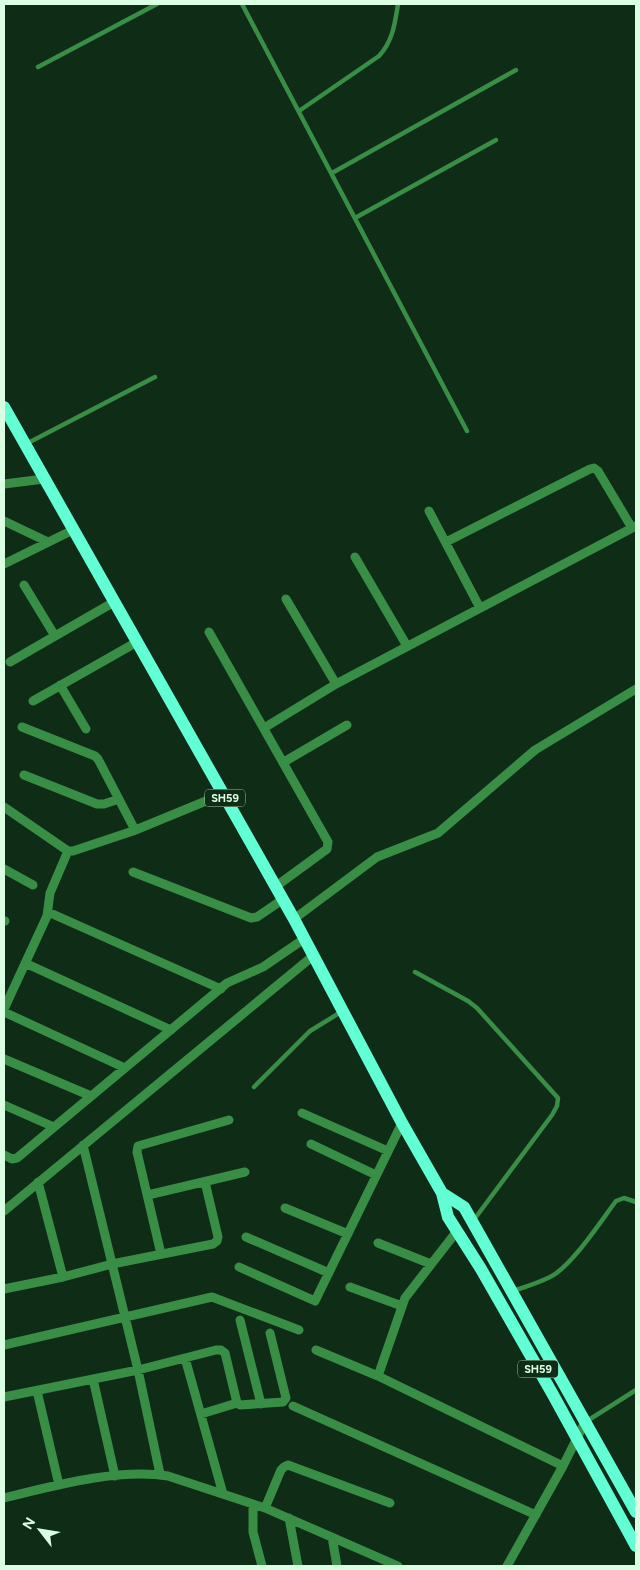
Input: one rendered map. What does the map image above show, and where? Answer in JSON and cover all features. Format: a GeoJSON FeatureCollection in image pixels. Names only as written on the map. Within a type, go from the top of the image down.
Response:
{"type":"FeatureCollection","features":[{"type":"Feature","properties":{"kind":"main road","name":"SH59"},"geometry":{"type":"LineString","coordinates":[[4,407],[294,919],[402,1123],[442,1193],[448,1218],[481,1269],[578,1439],[636,1546]]}},
{"type":"Feature","properties":{"kind":"main road","name":"SH59"},"geometry":{"type":"LineString","coordinates":[[442,1193],[464,1207],[636,1512]]}},
{"type":"Feature","properties":{"kind":"street"},"geometry":{"type":"LineString","coordinates":[[264,728],[336,684],[634,527],[598,471],[594,468],[446,542]]}},
{"type":"Feature","properties":{"kind":"street"},"geometry":{"type":"LineString","coordinates":[[4,484],[44,479]]}},
{"type":"Feature","properties":{"kind":"street"},"geometry":{"type":"LineString","coordinates":[[430,510],[480,608]]}},
{"type":"Feature","properties":{"kind":"street"},"geometry":{"type":"LineString","coordinates":[[4,521],[48,542]]}},
{"type":"Feature","properties":{"kind":"street"},"geometry":{"type":"LineString","coordinates":[[4,564],[73,530]]}},
{"type":"Feature","properties":{"kind":"street"},"geometry":{"type":"LineString","coordinates":[[355,557],[407,646]]}},
{"type":"Feature","properties":{"kind":"street"},"geometry":{"type":"LineString","coordinates":[[24,585],[55,636]]}},
{"type":"Feature","properties":{"kind":"street"},"geometry":{"type":"LineString","coordinates":[[286,599],[336,684]]}},
{"type":"Feature","properties":{"kind":"street"},"geometry":{"type":"LineString","coordinates":[[10,662],[114,602]]}},
{"type":"Feature","properties":{"kind":"street"},"geometry":{"type":"LineString","coordinates":[[209,632],[328,842],[327,849],[275,887]]}},
{"type":"Feature","properties":{"kind":"street"},"geometry":{"type":"LineString","coordinates":[[33,701],[137,642]]}},
{"type":"Feature","properties":{"kind":"street"},"geometry":{"type":"LineString","coordinates":[[60,686],[86,729]]}},
{"type":"Feature","properties":{"kind":"street"},"geometry":{"type":"LineString","coordinates":[[294,919],[377,857],[438,834],[535,750],[636,689]]}},
{"type":"Feature","properties":{"kind":"street"},"geometry":{"type":"LineString","coordinates":[[284,762],[347,724]]}},
{"type":"Feature","properties":{"kind":"street"},"geometry":{"type":"LineString","coordinates":[[22,727],[98,759],[135,830]]}},
{"type":"Feature","properties":{"kind":"street"},"geometry":{"type":"LineString","coordinates":[[24,775],[97,804],[104,804],[119,799]]}},
{"type":"Feature","properties":{"kind":"street"},"geometry":{"type":"LineString","coordinates":[[4,807],[68,851],[73,851],[135,830],[223,794]]}},
{"type":"Feature","properties":{"kind":"street"},"geometry":{"type":"LineString","coordinates":[[68,851],[50,893],[48,912],[4,1010],[125,1068]]}},
{"type":"Feature","properties":{"kind":"street"},"geometry":{"type":"LineString","coordinates":[[4,869],[33,885]]}},
{"type":"Feature","properties":{"kind":"street"},"geometry":{"type":"LineString","coordinates":[[133,872],[251,918],[257,917],[282,900]]}},
{"type":"Feature","properties":{"kind":"street"},"geometry":{"type":"LineString","coordinates":[[48,912],[221,989]]}},
{"type":"Feature","properties":{"kind":"street"},"geometry":{"type":"LineString","coordinates":[[4,1155],[14,1160],[231,980],[263,967],[304,938]]}},
{"type":"Feature","properties":{"kind":"street"},"geometry":{"type":"LineString","coordinates":[[4,1210],[313,956]]}},
{"type":"Feature","properties":{"kind":"street"},"geometry":{"type":"LineString","coordinates":[[25,963],[171,1030]]}},
{"type":"Feature","properties":{"kind":"street"},"geometry":{"type":"LineString","coordinates":[[4,1059],[91,1096]]}},
{"type":"Feature","properties":{"kind":"street"},"geometry":{"type":"LineString","coordinates":[[4,1105],[54,1127]]}},
{"type":"Feature","properties":{"kind":"street"},"geometry":{"type":"LineString","coordinates":[[302,1113],[388,1151]]}},
{"type":"Feature","properties":{"kind":"street"},"geometry":{"type":"LineString","coordinates":[[161,1254],[136,1152],[138,1146],[229,1120]]}},
{"type":"Feature","properties":{"kind":"street"},"geometry":{"type":"LineString","coordinates":[[239,1268],[315,1301],[402,1123]]}},
{"type":"Feature","properties":{"kind":"street"},"geometry":{"type":"LineString","coordinates":[[311,1144],[376,1175]]}},
{"type":"Feature","properties":{"kind":"street"},"geometry":{"type":"LineString","coordinates":[[83,1145],[138,1370],[160,1474]]}},
{"type":"Feature","properties":{"kind":"street"},"geometry":{"type":"LineString","coordinates":[[148,1195],[245,1172]]}},
{"type":"Feature","properties":{"kind":"street"},"geometry":{"type":"LineString","coordinates":[[38,1182],[63,1277]]}},
{"type":"Feature","properties":{"kind":"street"},"geometry":{"type":"LineString","coordinates":[[4,1289],[217,1242],[218,1236],[205,1182]]}},
{"type":"Feature","properties":{"kind":"street"},"geometry":{"type":"LineString","coordinates":[[285,1208],[348,1234]]}},
{"type":"Feature","properties":{"kind":"street"},"geometry":{"type":"LineString","coordinates":[[378,1376],[405,1298],[456,1231]]}},
{"type":"Feature","properties":{"kind":"street"},"geometry":{"type":"LineString","coordinates":[[246,1237],[329,1273]]}},
{"type":"Feature","properties":{"kind":"street"},"geometry":{"type":"LineString","coordinates":[[378,1243],[431,1264]]}},
{"type":"Feature","properties":{"kind":"street"},"geometry":{"type":"LineString","coordinates":[[350,1287],[402,1306]]}},
{"type":"Feature","properties":{"kind":"street"},"geometry":{"type":"LineString","coordinates":[[4,1346],[212,1297],[299,1330]]}},
{"type":"Feature","properties":{"kind":"street"},"geometry":{"type":"LineString","coordinates":[[240,1320],[261,1404]]}},
{"type":"Feature","properties":{"kind":"street"},"geometry":{"type":"LineString","coordinates":[[201,1414],[238,1403],[242,1405],[286,1401],[270,1334]]}},
{"type":"Feature","properties":{"kind":"street"},"geometry":{"type":"LineString","coordinates":[[4,1397],[138,1370],[221,1350],[225,1353],[238,1403]]}},
{"type":"Feature","properties":{"kind":"street"},"geometry":{"type":"LineString","coordinates":[[316,1350],[378,1376],[563,1466]]}},
{"type":"Feature","properties":{"kind":"street"},"geometry":{"type":"LineString","coordinates":[[185,1358],[223,1494]]}},
{"type":"Feature","properties":{"kind":"street"},"geometry":{"type":"LineString","coordinates":[[93,1379],[115,1476]]}},
{"type":"Feature","properties":{"kind":"street"},"geometry":{"type":"LineString","coordinates":[[38,1391],[59,1485]]}},
{"type":"Feature","properties":{"kind":"street"},"geometry":{"type":"LineString","coordinates":[[293,1406],[536,1515]]}},
{"type":"Feature","properties":{"kind":"street"},"geometry":{"type":"LineString","coordinates":[[507,1566],[578,1439],[585,1422]]}},
{"type":"Feature","properties":{"kind":"street"},"geometry":{"type":"LineString","coordinates":[[265,1508],[282,1470],[288,1465],[390,1503]]}},
{"type":"Feature","properties":{"kind":"street"},"geometry":{"type":"LineString","coordinates":[[4,1498],[59,1485],[115,1476],[160,1474],[265,1508],[398,1566]]}},
{"type":"Feature","properties":{"kind":"street"},"geometry":{"type":"LineString","coordinates":[[253,1504],[253,1532],[262,1566]]}},
{"type":"Feature","properties":{"kind":"street"},"geometry":{"type":"LineString","coordinates":[[289,1518],[298,1566]]}},
{"type":"Feature","properties":{"kind":"street"},"geometry":{"type":"LineString","coordinates":[[332,1537],[337,1566]]}},
{"type":"Feature","properties":{"kind":"lane"},"geometry":{"type":"LineString","coordinates":[[38,67],[157,4]]}},
{"type":"Feature","properties":{"kind":"lane"},"geometry":{"type":"LineString","coordinates":[[242,4],[468,431]]}},
{"type":"Feature","properties":{"kind":"lane"},"geometry":{"type":"LineString","coordinates":[[299,111],[379,56],[386,48],[391,37],[398,4]]}},
{"type":"Feature","properties":{"kind":"lane"},"geometry":{"type":"LineString","coordinates":[[332,174],[516,70]]}},
{"type":"Feature","properties":{"kind":"lane"},"geometry":{"type":"LineString","coordinates":[[355,218],[496,140]]}},
{"type":"Feature","properties":{"kind":"lane"},"geometry":{"type":"LineString","coordinates":[[25,445],[156,377]]}},
{"type":"Feature","properties":{"kind":"lane"},"geometry":{"type":"LineString","coordinates":[[415,972],[468,1001],[477,1008],[558,1098],[557,1106],[552,1115],[472,1222]]}},
{"type":"Feature","properties":{"kind":"lane"},"geometry":{"type":"LineString","coordinates":[[254,1088],[310,1031],[343,1011]]}},
{"type":"Feature","properties":{"kind":"lane"},"geometry":{"type":"LineString","coordinates":[[512,1292],[550,1277],[560,1270],[572,1258],[616,1200],[624,1198],[636,1202]]}},
{"type":"Feature","properties":{"kind":"lane"},"geometry":{"type":"LineString","coordinates":[[585,1422],[636,1390]]}}]}
